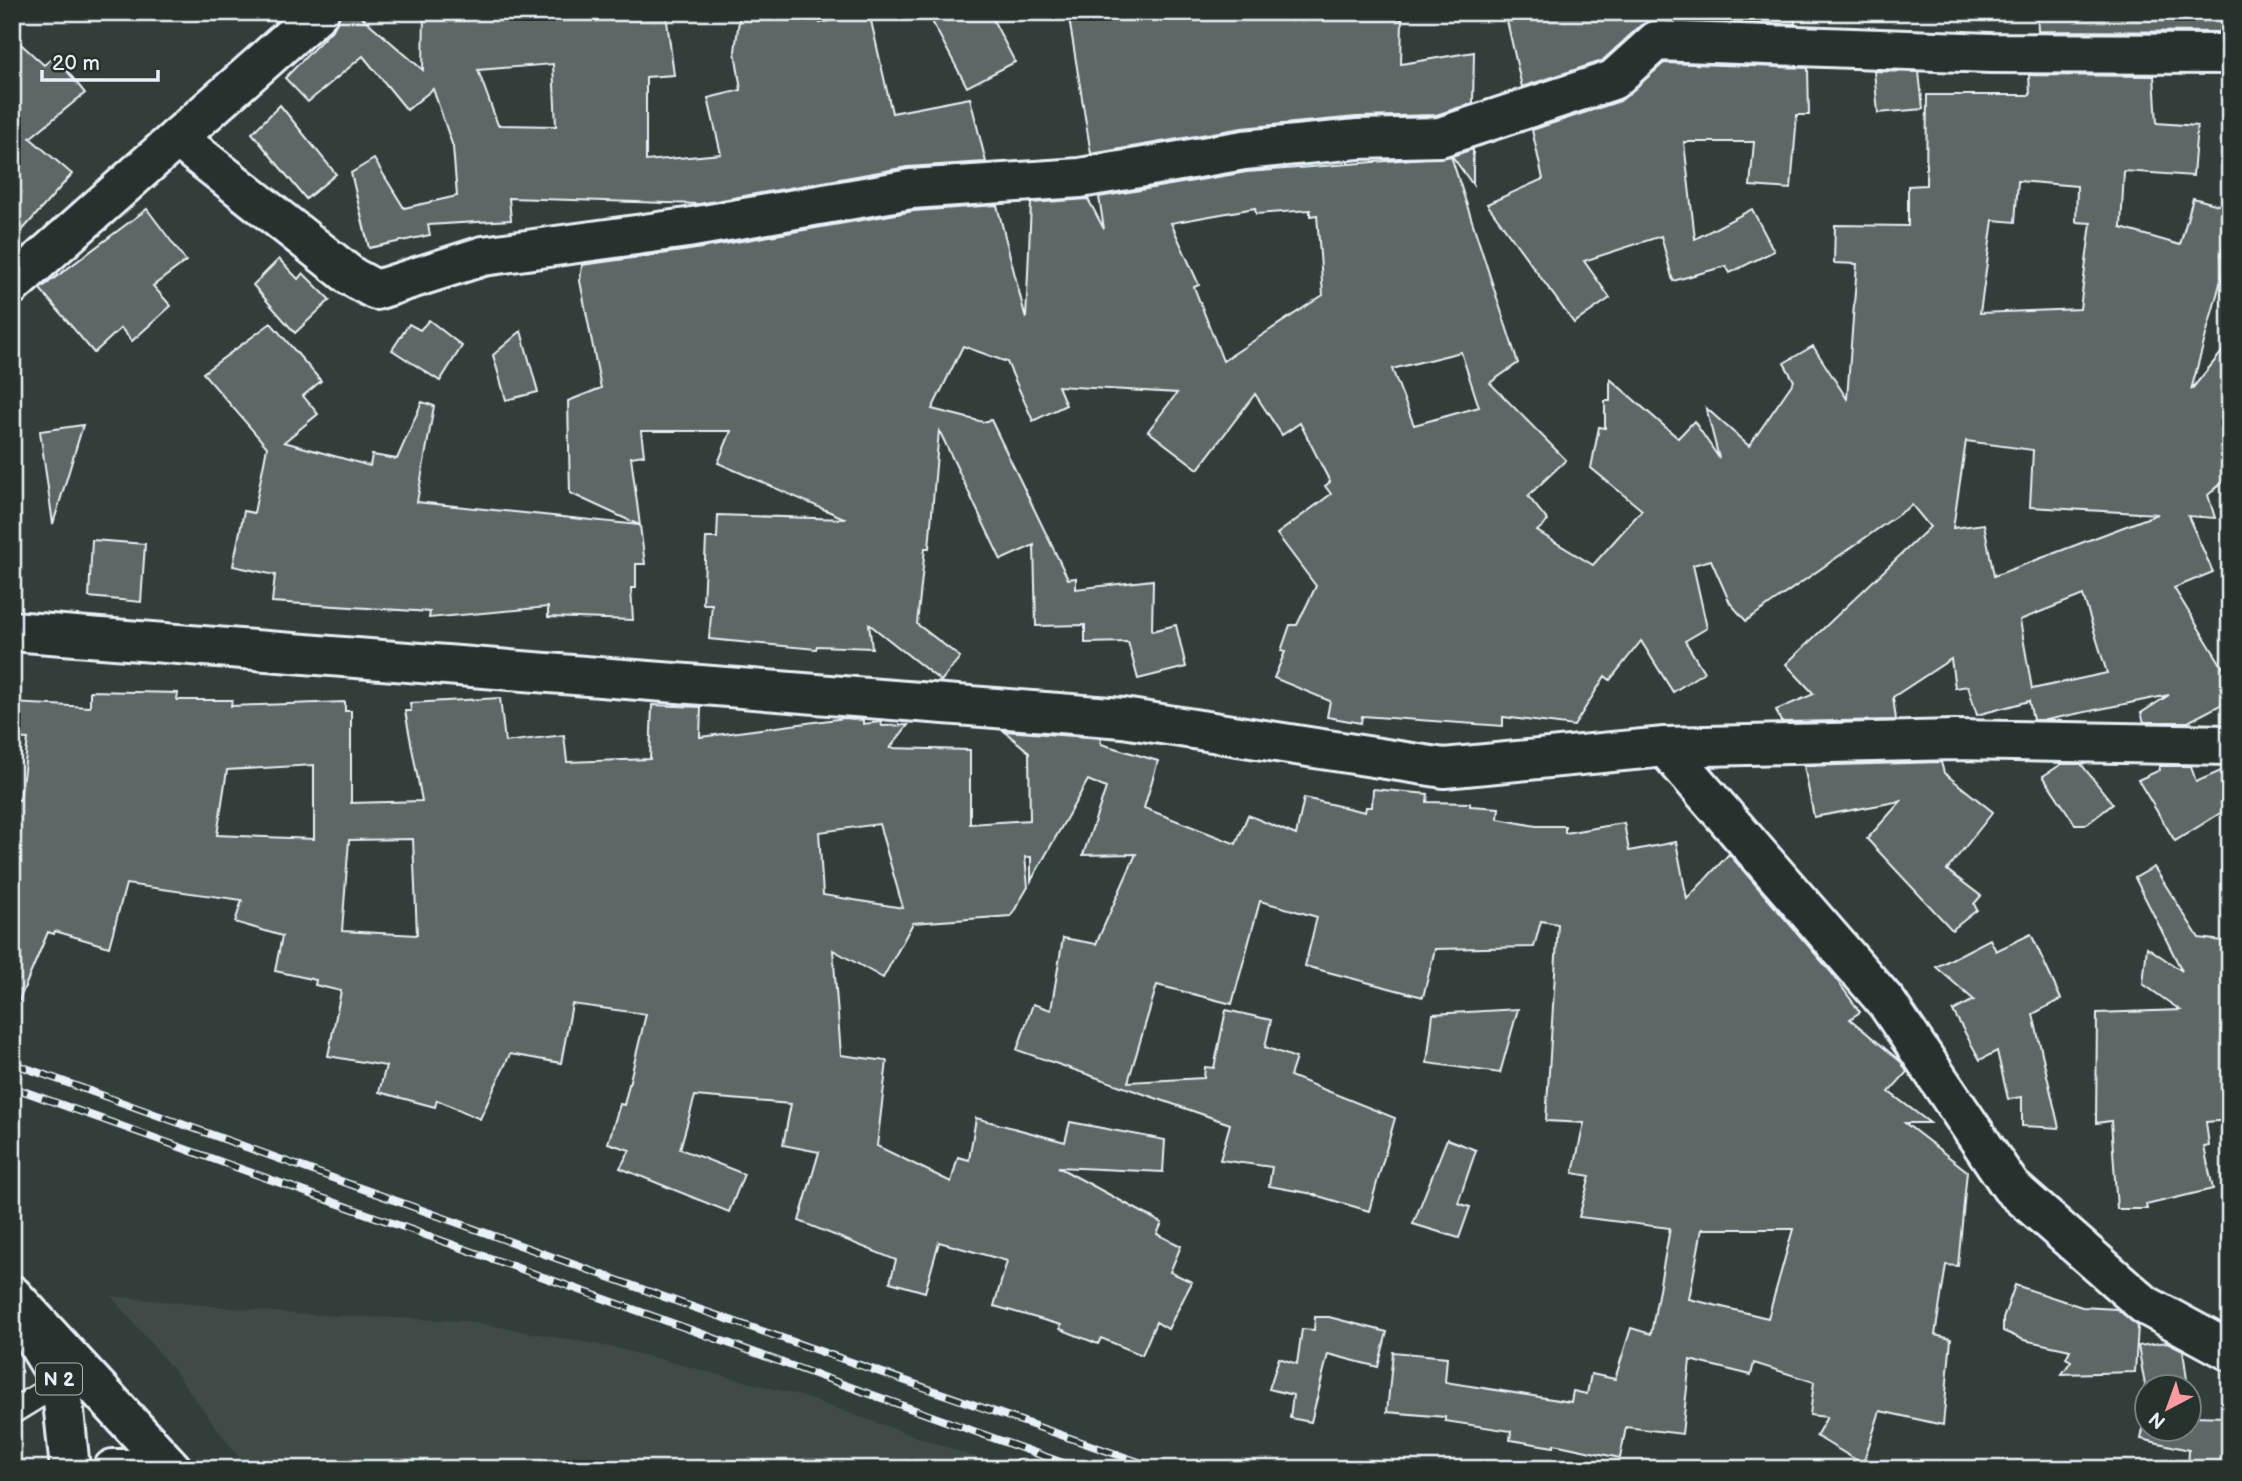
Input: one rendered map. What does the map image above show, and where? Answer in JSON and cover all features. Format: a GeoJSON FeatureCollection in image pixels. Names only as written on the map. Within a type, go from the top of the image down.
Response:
{"type":"FeatureCollection","features":[{"type":"Feature","properties":{"kind":"street"},"geometry":{"type":"LineString","coordinates":[[12,285],[319,12]]}},
{"type":"Feature","properties":{"kind":"street"},"geometry":{"type":"LineString","coordinates":[[177,138],[352,277],[376,290],[483,256],[687,228],[911,189],[1080,178],[1244,149],[1358,139],[1440,137],[1613,80],[1656,41],[1991,53],[2230,54]]}},
{"type":"Feature","properties":{"kind":"street"},"geometry":{"type":"LineString","coordinates":[[12,631],[1123,718],[1444,768],[1665,747],[1955,740],[2230,745]]}},
{"type":"Feature","properties":{"kind":"street"},"geometry":{"type":"LineString","coordinates":[[1665,747],[1887,1003],[2011,1187],[2145,1305],[2230,1351]]}},
{"type":"Feature","properties":{"kind":"street"},"geometry":{"type":"LineString","coordinates":[[12,1295],[172,1469]]}},
{"type":"Feature","properties":{"kind":"street","name":"N 2"},"geometry":{"type":"LineString","coordinates":[[12,1302],[61,1382],[70,1469]]}},
{"type":"Feature","properties":{"kind":"street"},"geometry":{"type":"LineString","coordinates":[[113,1469],[152,1469]]}},
{"type":"Feature","properties":{"kind":"lane"},"geometry":{"type":"LineString","coordinates":[[12,1412],[61,1382]]}},
{"type":"Feature","properties":{"kind":"shaded area"},"geometry":{"type":"Polygon","coordinates":[[[111,1296],[294,1314],[466,1321],[616,1348],[798,1395],[1009,1469],[252,1469],[237,1455],[175,1372],[111,1296]]]}},
{"type":"Feature","properties":{"kind":"building"},"geometry":{"type":"Polygon","coordinates":[[[340,12],[356,12],[423,70],[424,12],[666,13],[674,75],[646,77],[646,161],[721,154],[708,98],[741,90],[735,51],[740,12],[819,12],[820,23],[869,12],[892,113],[970,98],[986,162],[907,167],[699,204],[509,198],[511,220],[428,225],[430,235],[369,248],[351,173],[374,159],[404,208],[457,196],[453,147],[433,89],[407,110],[363,56],[308,102],[285,78],[334,28],[340,12]],[[553,64],[478,70],[498,125],[556,126],[553,64]]]}},
{"type":"Feature","properties":{"kind":"building"},"geometry":{"type":"Polygon","coordinates":[[[927,12],[989,12],[1015,62],[967,87],[927,12]]]}},
{"type":"Feature","properties":{"kind":"building"},"geometry":{"type":"Polygon","coordinates":[[[1068,12],[1199,12],[1200,19],[1270,14],[1402,19],[1401,64],[1474,52],[1473,103],[1436,115],[1356,117],[1242,128],[1091,154],[1068,12]]]}},
{"type":"Feature","properties":{"kind":"building"},"geometry":{"type":"Polygon","coordinates":[[[1505,12],[1795,12],[1795,24],[1656,19],[1641,25],[1602,61],[1522,87],[1505,12]]]}},
{"type":"Feature","properties":{"kind":"building"},"geometry":{"type":"Polygon","coordinates":[[[2037,12],[2230,12],[2230,32],[2038,31],[2037,12]]]}},
{"type":"Feature","properties":{"kind":"building"},"geometry":{"type":"Polygon","coordinates":[[[12,36],[44,65],[55,56],[85,93],[30,138],[72,174],[12,242],[12,36]]]}},
{"type":"Feature","properties":{"kind":"building"},"geometry":{"type":"Polygon","coordinates":[[[1664,63],[1808,68],[1809,115],[1797,115],[1791,189],[1750,186],[1754,142],[1684,142],[1695,239],[1752,209],[1774,251],[1730,273],[1726,266],[1673,281],[1661,236],[1584,261],[1610,298],[1574,323],[1487,204],[1543,179],[1532,130],[1620,101],[1664,63]]]}},
{"type":"Feature","properties":{"kind":"building"},"geometry":{"type":"Polygon","coordinates":[[[1874,71],[1919,72],[1923,109],[1878,113],[1874,71]]]}},
{"type":"Feature","properties":{"kind":"building"},"geometry":{"type":"Polygon","coordinates":[[[2029,75],[2154,76],[2157,123],[2197,126],[2193,176],[2124,171],[2121,228],[2180,245],[2193,198],[2230,208],[2230,224],[2221,256],[2227,258],[2191,390],[2230,342],[2230,476],[2208,495],[2215,518],[2188,516],[2213,572],[2174,588],[2230,679],[2230,700],[2188,722],[2144,722],[2141,713],[2169,695],[2046,720],[2033,720],[2029,701],[1977,715],[1968,686],[1955,688],[1951,659],[1893,697],[1896,720],[1781,722],[1776,710],[1814,694],[1786,664],[1930,527],[1912,505],[1746,621],[1730,603],[1711,560],[1693,565],[1707,628],[1685,641],[1704,672],[1673,692],[1641,641],[1610,680],[1605,676],[1574,726],[1503,717],[1503,726],[1362,716],[1361,723],[1327,717],[1330,701],[1274,678],[1285,652],[1281,651],[1290,625],[1297,625],[1316,586],[1277,534],[1331,494],[1325,486],[1330,482],[1300,423],[1282,435],[1255,394],[1198,469],[1148,431],[1177,393],[1058,386],[1066,405],[1033,421],[1007,362],[963,346],[932,409],[983,422],[991,420],[1068,579],[1076,578],[1076,589],[1153,580],[1152,631],[1176,625],[1186,667],[1138,679],[1128,642],[1085,643],[1085,625],[1036,626],[1034,545],[1001,560],[939,430],[929,548],[925,548],[917,624],[960,657],[941,681],[869,624],[872,648],[817,646],[816,649],[709,639],[712,604],[703,604],[706,538],[717,538],[718,515],[846,519],[718,463],[731,431],[641,431],[644,455],[631,457],[645,564],[636,564],[636,588],[631,588],[633,620],[548,617],[548,607],[429,618],[430,612],[272,602],[275,575],[233,566],[244,511],[254,513],[267,447],[203,373],[271,323],[321,381],[303,396],[318,414],[284,442],[370,466],[372,455],[397,459],[422,402],[434,406],[417,502],[639,525],[570,493],[568,401],[601,388],[580,281],[582,265],[690,250],[914,211],[997,205],[1026,319],[1031,203],[1088,199],[1104,229],[1099,197],[1247,172],[1451,156],[1518,363],[1490,383],[1566,460],[1528,496],[1548,521],[1537,531],[1593,565],[1642,510],[1591,468],[1599,427],[1605,428],[1605,401],[1610,401],[1610,379],[1678,438],[1694,421],[1719,458],[1706,408],[1749,446],[1794,381],[1784,363],[1813,346],[1847,399],[1857,264],[1834,263],[1835,225],[1908,226],[1908,186],[1926,185],[1927,95],[2030,95],[2029,75]],[[2018,181],[2015,222],[1993,220],[1980,313],[2080,309],[2091,223],[2076,222],[2077,186],[2018,181]],[[1255,208],[1171,223],[1199,285],[1194,287],[1223,361],[1323,295],[1317,215],[1310,216],[1310,210],[1256,214],[1255,208]],[[1461,352],[1392,369],[1414,425],[1479,407],[1461,352]],[[1966,441],[1953,528],[1984,524],[1994,576],[2158,514],[2030,507],[2033,450],[1966,441]],[[2083,595],[2020,620],[2032,689],[2107,673],[2083,595]]]}},
{"type":"Feature","properties":{"kind":"building"},"geometry":{"type":"Polygon","coordinates":[[[280,105],[336,174],[306,199],[252,133],[280,105]]]}},
{"type":"Feature","properties":{"kind":"building"},"geometry":{"type":"Polygon","coordinates":[[[1473,149],[1473,185],[1452,156],[1473,149]]]}},
{"type":"Feature","properties":{"kind":"building"},"geometry":{"type":"Polygon","coordinates":[[[147,209],[186,261],[153,286],[171,306],[132,341],[121,328],[94,353],[40,289],[147,209]]]}},
{"type":"Feature","properties":{"kind":"building"},"geometry":{"type":"Polygon","coordinates":[[[279,259],[298,279],[303,273],[330,300],[295,333],[253,285],[279,259]]]}},
{"type":"Feature","properties":{"kind":"building"},"geometry":{"type":"Polygon","coordinates":[[[429,320],[462,346],[440,381],[392,350],[409,324],[420,330],[429,320]]]}},
{"type":"Feature","properties":{"kind":"building"},"geometry":{"type":"Polygon","coordinates":[[[521,331],[538,392],[506,400],[493,355],[521,331]]]}},
{"type":"Feature","properties":{"kind":"building"},"geometry":{"type":"Polygon","coordinates":[[[83,425],[53,524],[40,431],[83,425]]]}},
{"type":"Feature","properties":{"kind":"building"},"geometry":{"type":"Polygon","coordinates":[[[92,540],[145,544],[141,602],[89,597],[92,540]]]}},
{"type":"Feature","properties":{"kind":"building"},"geometry":{"type":"Polygon","coordinates":[[[90,691],[178,693],[177,700],[232,700],[231,706],[345,702],[345,711],[351,711],[351,803],[422,801],[405,711],[411,711],[410,703],[500,698],[505,742],[564,735],[567,762],[650,759],[652,705],[701,707],[700,737],[845,718],[863,720],[863,724],[881,722],[882,726],[908,725],[890,748],[970,750],[970,824],[1030,820],[1029,752],[1004,731],[1101,738],[1101,744],[1158,761],[1144,808],[1236,844],[1248,815],[1296,835],[1304,798],[1365,812],[1366,807],[1372,807],[1373,789],[1428,794],[1427,802],[1470,803],[1470,806],[1499,808],[1498,819],[1536,826],[1565,826],[1565,833],[1624,823],[1629,851],[1676,842],[1687,899],[1729,854],[1831,972],[1860,1012],[1850,1019],[1901,1062],[1907,1072],[1889,1092],[1930,1123],[1905,1123],[1967,1171],[1958,1266],[1946,1265],[1935,1335],[1951,1339],[1943,1425],[1880,1411],[1863,1464],[1816,1436],[1827,1417],[1810,1415],[1814,1382],[1754,1363],[1751,1375],[1690,1360],[1682,1434],[1626,1427],[1620,1458],[1554,1444],[1554,1447],[1510,1440],[1511,1431],[1445,1421],[1445,1417],[1387,1412],[1393,1352],[1447,1357],[1445,1382],[1571,1402],[1573,1391],[1587,1394],[1591,1374],[1615,1379],[1631,1328],[1651,1334],[1670,1228],[1579,1217],[1590,1176],[1573,1173],[1584,1123],[1546,1121],[1558,924],[1541,921],[1534,947],[1435,949],[1423,997],[1305,966],[1317,917],[1260,901],[1232,1004],[1157,985],[1128,1082],[1204,1078],[1205,1067],[1214,1068],[1226,1010],[1271,1020],[1265,1047],[1296,1058],[1290,1076],[1395,1118],[1369,1211],[1308,1193],[1269,1186],[1272,1167],[1220,1160],[1230,1124],[1017,1050],[1033,1004],[1051,1010],[1063,938],[1096,944],[1136,854],[1083,855],[1106,788],[1088,780],[1031,881],[1031,857],[1025,857],[1028,887],[1011,916],[913,923],[883,978],[833,950],[841,1055],[887,1061],[877,1146],[951,1182],[958,1157],[969,1160],[976,1118],[1065,1142],[1070,1122],[1165,1140],[1163,1172],[1058,1167],[1162,1223],[1157,1234],[1181,1246],[1170,1272],[1192,1282],[1168,1329],[1156,1322],[1142,1355],[1101,1338],[1098,1344],[1060,1329],[1061,1325],[994,1306],[1007,1261],[939,1242],[925,1292],[890,1282],[896,1260],[799,1221],[819,1152],[783,1145],[791,1104],[695,1096],[680,1149],[744,1174],[729,1212],[620,1168],[630,1150],[608,1143],[620,1104],[624,1105],[646,1014],[572,1004],[561,1063],[510,1054],[480,1119],[437,1100],[435,1107],[379,1092],[386,1066],[328,1056],[341,991],[315,985],[316,980],[275,971],[282,936],[235,922],[242,900],[126,884],[109,947],[55,931],[54,934],[48,932],[12,1017],[12,799],[20,800],[28,739],[12,738],[12,703],[90,707],[90,691]],[[314,765],[227,770],[217,835],[314,839],[314,765]],[[879,824],[819,832],[823,895],[903,908],[879,824]],[[413,839],[349,840],[342,931],[417,935],[413,839]],[[1702,1229],[1689,1299],[1768,1318],[1793,1229],[1702,1229]]]}},
{"type":"Feature","properties":{"kind":"building"},"geometry":{"type":"Polygon","coordinates":[[[1941,762],[1944,773],[1993,812],[1947,870],[1981,896],[1974,904],[1977,910],[1952,930],[1867,839],[1901,801],[1814,817],[1804,766],[1941,762]]]}},
{"type":"Feature","properties":{"kind":"building"},"geometry":{"type":"Polygon","coordinates":[[[2062,764],[2081,764],[2113,804],[2087,824],[2075,824],[2043,776],[2062,764]]]}},
{"type":"Feature","properties":{"kind":"building"},"geometry":{"type":"Polygon","coordinates":[[[2159,766],[2191,766],[2196,782],[2230,767],[2230,807],[2175,841],[2138,780],[2160,770],[2159,766]]]}},
{"type":"Feature","properties":{"kind":"building"},"geometry":{"type":"Polygon","coordinates":[[[2154,867],[2199,938],[2230,942],[2230,1120],[2206,1122],[2209,1146],[2204,1147],[2213,1189],[2146,1205],[2147,1209],[2117,1209],[2111,1121],[2096,1123],[2097,1013],[2180,1010],[2143,984],[2147,947],[2182,971],[2135,878],[2154,867]]]}},
{"type":"Feature","properties":{"kind":"building"},"geometry":{"type":"Polygon","coordinates":[[[2031,934],[2061,999],[2033,1014],[2059,1128],[2022,1126],[2022,1097],[2008,1099],[1997,1051],[1980,1060],[1953,1011],[1974,1000],[1936,967],[1990,939],[1996,951],[2031,934]]]}},
{"type":"Feature","properties":{"kind":"building"},"geometry":{"type":"Polygon","coordinates":[[[1518,1009],[1500,1073],[1427,1063],[1433,1014],[1518,1009]]]}},
{"type":"Feature","properties":{"kind":"building"},"geometry":{"type":"Polygon","coordinates":[[[1447,1139],[1476,1150],[1458,1203],[1470,1207],[1459,1238],[1413,1224],[1447,1139]]]}},
{"type":"Feature","properties":{"kind":"building"},"geometry":{"type":"Polygon","coordinates":[[[2015,1285],[2082,1307],[2117,1309],[2138,1326],[2135,1372],[2062,1374],[2071,1361],[2066,1358],[2070,1350],[2024,1340],[2003,1331],[2003,1319],[2015,1285]]]}},
{"type":"Feature","properties":{"kind":"building"},"geometry":{"type":"Polygon","coordinates":[[[1315,1317],[1329,1317],[1387,1332],[1378,1367],[1328,1354],[1311,1422],[1290,1418],[1293,1395],[1269,1389],[1279,1358],[1297,1364],[1302,1329],[1314,1330],[1315,1317]]]}},
{"type":"Feature","properties":{"kind":"building"},"geometry":{"type":"Polygon","coordinates":[[[2167,1342],[2183,1350],[2186,1372],[2143,1372],[2138,1346],[2167,1342]]]}},
{"type":"Feature","properties":{"kind":"building"},"geometry":{"type":"Polygon","coordinates":[[[2204,1416],[2227,1417],[2225,1469],[2188,1469],[2189,1450],[2154,1442],[2204,1442],[2204,1416]]]}},
{"type":"Feature","properties":{"kind":"railway"},"geometry":{"type":"LineString","coordinates":[[12,1063],[681,1303],[1159,1469]]}},
{"type":"Feature","properties":{"kind":"railway"},"geometry":{"type":"LineString","coordinates":[[12,1087],[1080,1469]]}}]}
